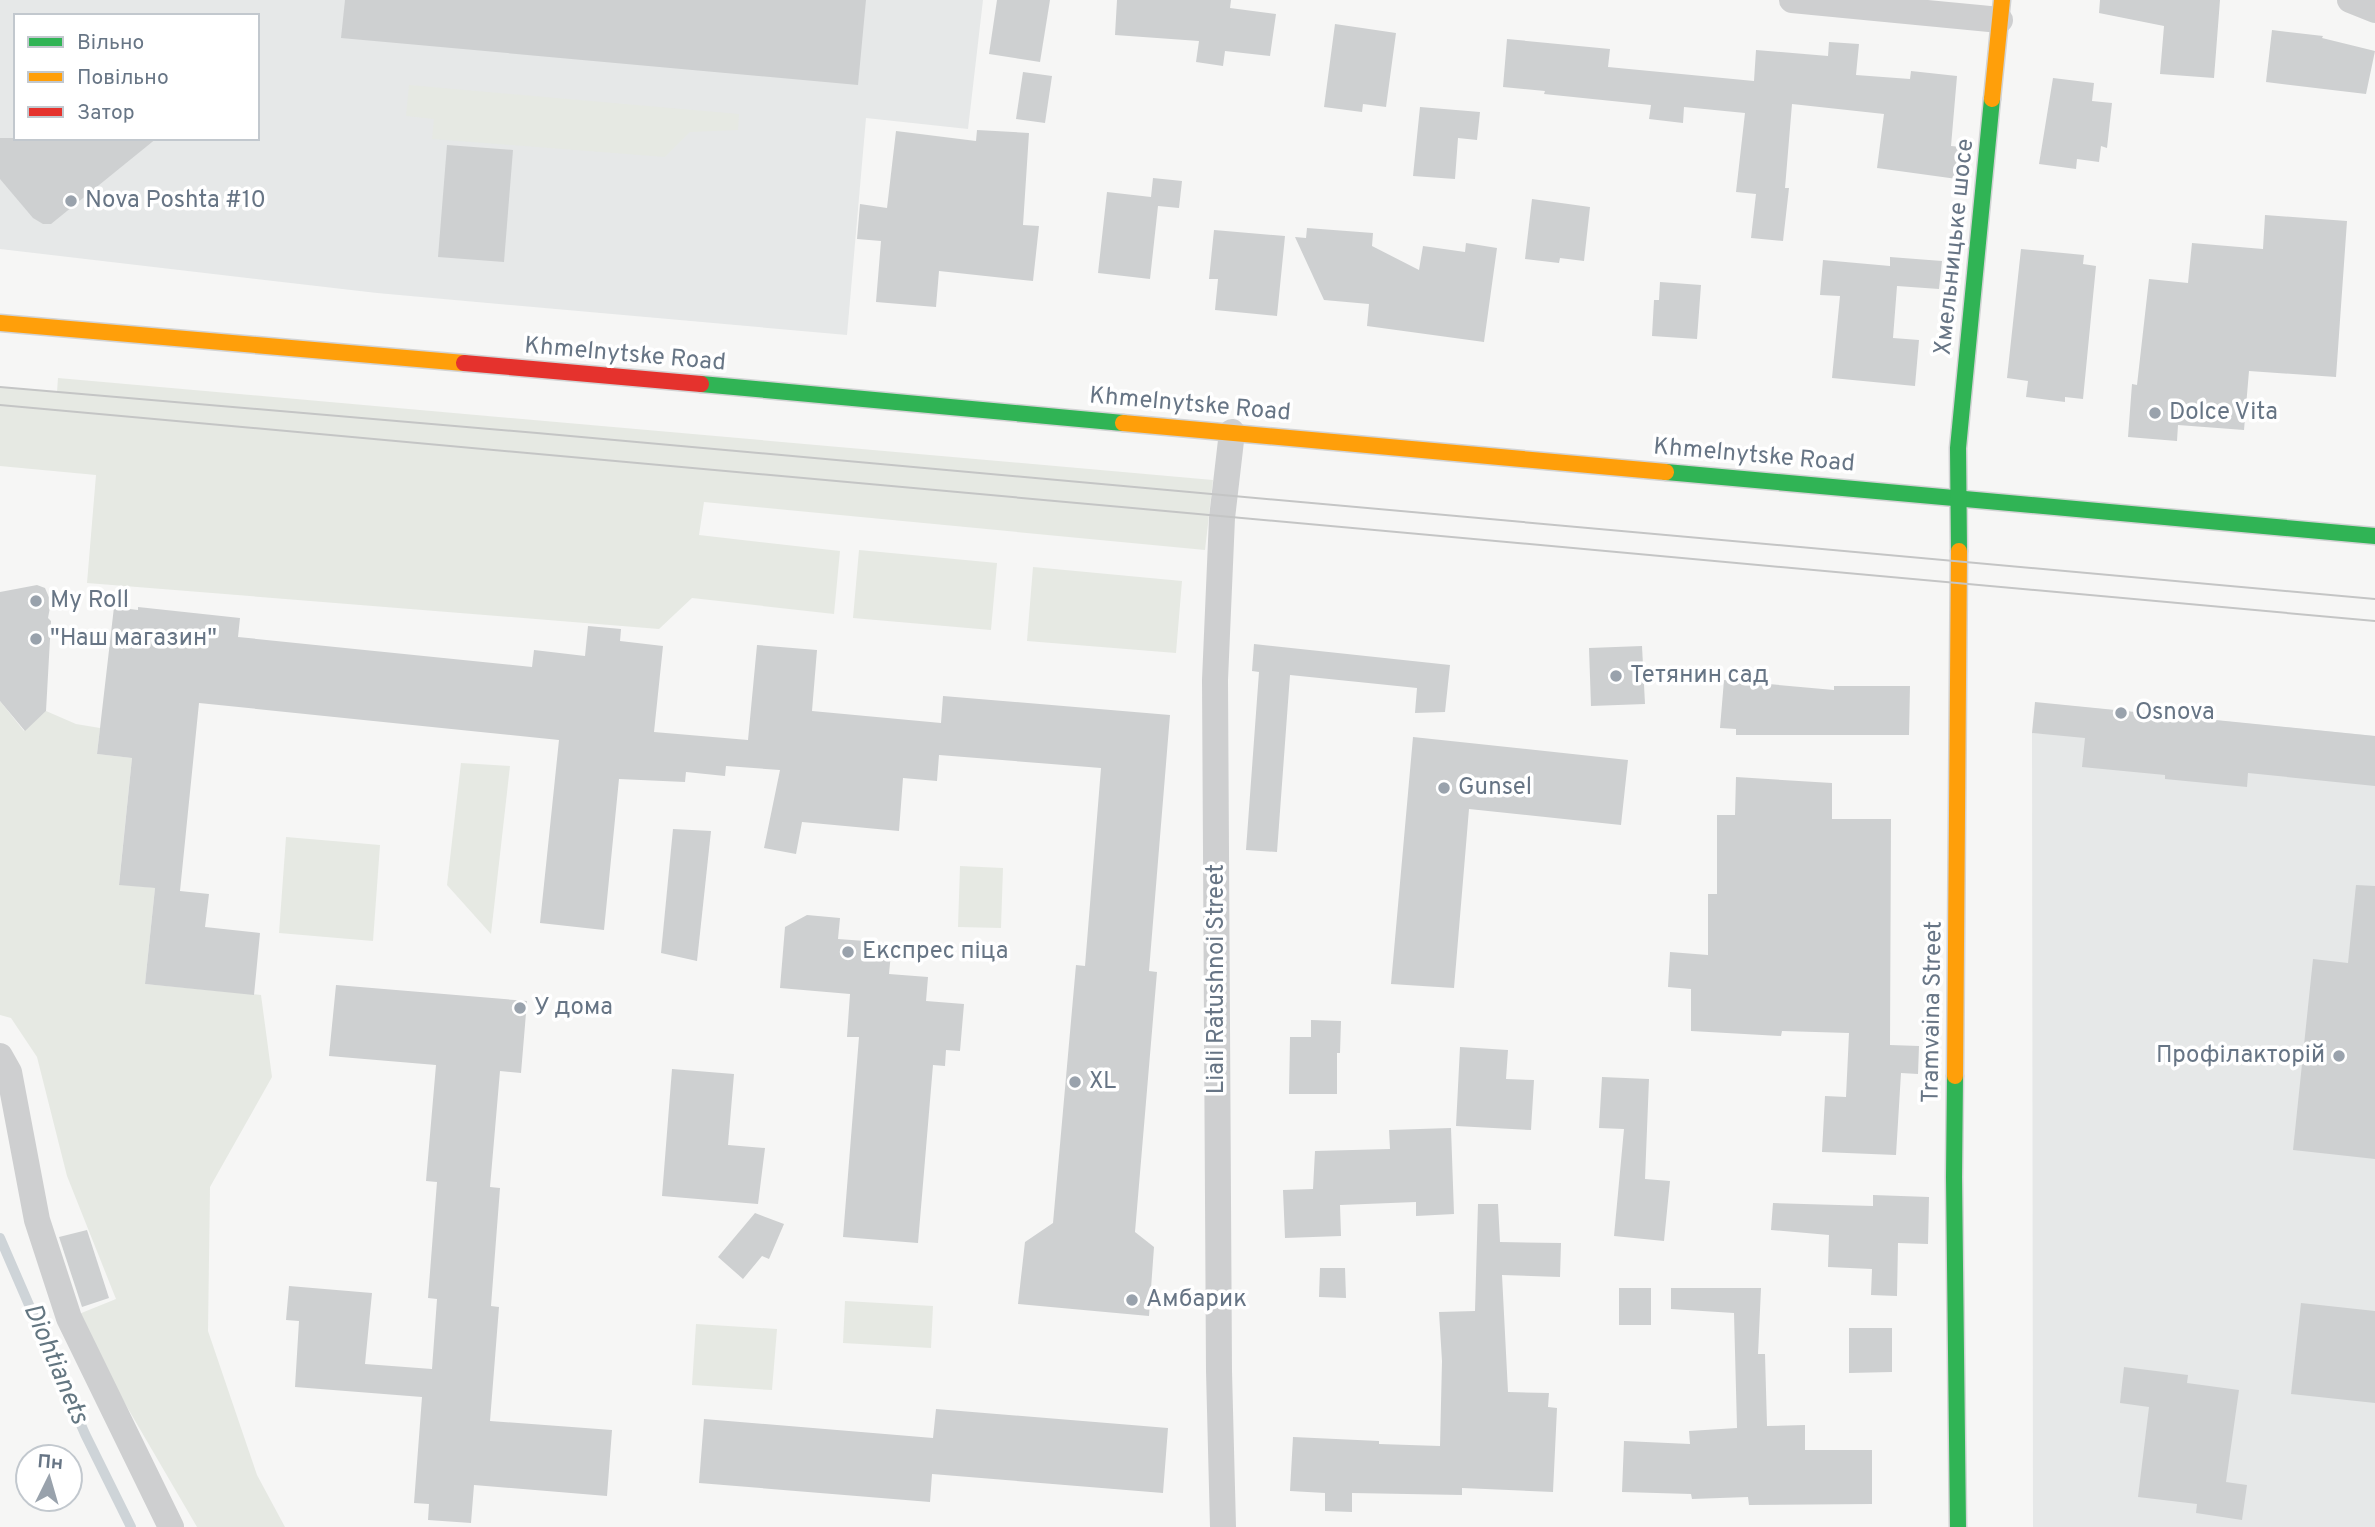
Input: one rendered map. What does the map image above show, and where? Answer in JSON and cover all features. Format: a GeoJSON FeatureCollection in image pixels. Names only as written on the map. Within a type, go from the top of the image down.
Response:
{"type":"FeatureCollection","features":[{"type":"Feature","properties":{"kind":"main road","name":"Хмельницьке шосе"},"geometry":{"type":"LineString","coordinates":[[1959,498],[1958,448],[2001,10]]}},
{"type":"Feature","properties":{"kind":"main road","name":"Khmelnytske Road"},"geometry":{"type":"LineString","coordinates":[[0,323],[2375,536]]}},
{"type":"Feature","properties":{"kind":"main road","name":"Tramvaina Street"},"geometry":{"type":"LineString","coordinates":[[1958,1527],[1954,1177],[1959,498]]}},
{"type":"Feature","properties":{"kind":"street"},"geometry":{"type":"LineString","coordinates":[[1792,0],[2001,10]]}},
{"type":"Feature","properties":{"kind":"street"},"geometry":{"type":"LineString","coordinates":[[2350,0],[2375,10]]}},
{"type":"Feature","properties":{"kind":"street","name":"Liali Ratushnoi Street"},"geometry":{"type":"LineString","coordinates":[[1223,1527],[1219,1371],[1215,680],[1221,529],[1232,432]]}},
{"type":"Feature","properties":{"kind":"street"},"geometry":{"type":"LineString","coordinates":[[0,1056],[9,1072],[37,1220],[69,1318],[171,1527]]}},
{"type":"Feature","properties":{"kind":"shaded area"},"geometry":{"type":"Polygon","coordinates":[[[0,0],[983,0],[968,129],[866,118],[847,335],[377,293],[0,249],[0,0]]]}},
{"type":"Feature","properties":{"kind":"shaded area"},"geometry":{"type":"Polygon","coordinates":[[[409,85],[739,114],[738,130],[690,132],[665,157],[432,139],[434,119],[406,116],[409,85]]]}},
{"type":"Feature","properties":{"kind":"shaded area"},"geometry":{"type":"Polygon","coordinates":[[[58,378],[1213,480],[1205,550],[704,502],[699,535],[840,551],[834,614],[692,598],[659,629],[87,583],[96,475],[0,466],[0,387],[57,392],[58,378]]]}},
{"type":"Feature","properties":{"kind":"shaded area"},"geometry":{"type":"Polygon","coordinates":[[[859,550],[997,563],[991,630],[853,618],[859,550]]]}},
{"type":"Feature","properties":{"kind":"shaded area"},"geometry":{"type":"Polygon","coordinates":[[[1033,567],[1182,581],[1176,653],[1027,641],[1033,567]]]}},
{"type":"Feature","properties":{"kind":"shaded area"},"geometry":{"type":"Polygon","coordinates":[[[0,701],[24,731],[46,711],[76,724],[100,728],[97,754],[132,758],[119,884],[155,888],[145,984],[261,995],[272,1077],[210,1187],[208,1331],[257,1475],[285,1527],[197,1527],[74,1316],[116,1299],[67,1176],[37,1057],[11,1018],[0,1015],[0,701]]]}},
{"type":"Feature","properties":{"kind":"shaded area"},"geometry":{"type":"Polygon","coordinates":[[[2051,704],[2375,736],[2375,1527],[2033,1527],[2032,733],[2049,734],[2051,704]]]}},
{"type":"Feature","properties":{"kind":"shaded area"},"geometry":{"type":"Polygon","coordinates":[[[461,763],[510,766],[491,934],[447,885],[461,763]]]}},
{"type":"Feature","properties":{"kind":"shaded area"},"geometry":{"type":"Polygon","coordinates":[[[286,837],[380,845],[373,941],[279,933],[286,837]]]}},
{"type":"Feature","properties":{"kind":"shaded area"},"geometry":{"type":"Polygon","coordinates":[[[960,866],[1003,868],[1001,928],[958,927],[960,866]]]}},
{"type":"Feature","properties":{"kind":"shaded area"},"geometry":{"type":"Polygon","coordinates":[[[845,1301],[933,1306],[931,1348],[843,1343],[845,1301]]]}},
{"type":"Feature","properties":{"kind":"shaded area"},"geometry":{"type":"Polygon","coordinates":[[[696,1324],[777,1329],[772,1390],[692,1385],[696,1324]]]}},
{"type":"Feature","properties":{"kind":"building"},"geometry":{"type":"Polygon","coordinates":[[[345,0],[866,0],[858,85],[341,38],[345,0]]]}},
{"type":"Feature","properties":{"kind":"building"},"geometry":{"type":"Polygon","coordinates":[[[997,0],[1050,0],[1040,62],[989,54],[997,0]]]}},
{"type":"Feature","properties":{"kind":"building"},"geometry":{"type":"Polygon","coordinates":[[[1117,0],[1231,0],[1230,8],[1276,14],[1270,56],[1225,51],[1223,66],[1196,62],[1199,41],[1115,35],[1117,0]]]}},
{"type":"Feature","properties":{"kind":"building"},"geometry":{"type":"Polygon","coordinates":[[[2100,0],[2220,0],[2214,78],[2160,74],[2164,26],[2099,13],[2100,0]]]}},
{"type":"Feature","properties":{"kind":"building"},"geometry":{"type":"Polygon","coordinates":[[[1335,24],[1396,33],[1386,107],[1363,104],[1362,112],[1324,107],[1335,24]]]}},
{"type":"Feature","properties":{"kind":"building"},"geometry":{"type":"Polygon","coordinates":[[[2272,30],[2323,36],[2322,38],[2375,51],[2366,94],[2266,82],[2272,30]]]}},
{"type":"Feature","properties":{"kind":"building"},"geometry":{"type":"Polygon","coordinates":[[[1507,39],[1610,49],[1608,67],[1754,81],[1756,50],[1828,56],[1829,42],[1859,44],[1856,75],[1910,79],[1911,71],[1957,76],[1951,146],[1962,147],[1957,179],[1877,168],[1884,114],[1792,104],[1785,188],[1789,188],[1783,241],[1751,238],[1756,194],[1736,192],[1745,113],[1684,107],[1683,123],[1649,119],[1651,105],[1503,87],[1507,39]]]}},
{"type":"Feature","properties":{"kind":"building"},"geometry":{"type":"Polygon","coordinates":[[[1023,72],[1052,76],[1045,123],[1016,119],[1023,72]]]}},
{"type":"Feature","properties":{"kind":"building"},"geometry":{"type":"Polygon","coordinates":[[[2053,78],[2094,83],[2092,101],[2112,103],[2107,148],[2101,146],[2099,162],[2077,159],[2076,169],[2039,164],[2053,78]]]}},
{"type":"Feature","properties":{"kind":"building"},"geometry":{"type":"Polygon","coordinates":[[[1420,107],[1480,112],[1477,140],[1458,138],[1455,179],[1413,176],[1420,107]]]}},
{"type":"Feature","properties":{"kind":"building"},"geometry":{"type":"Polygon","coordinates":[[[977,130],[1029,133],[1023,225],[1039,226],[1033,281],[939,271],[936,307],[876,302],[881,241],[857,239],[860,204],[887,208],[896,131],[976,141],[977,130]]]}},
{"type":"Feature","properties":{"kind":"building"},"geometry":{"type":"Polygon","coordinates":[[[0,138],[155,140],[51,224],[43,224],[33,218],[0,179],[0,138]]]}},
{"type":"Feature","properties":{"kind":"building"},"geometry":{"type":"Polygon","coordinates":[[[447,145],[513,150],[504,262],[438,257],[447,145]]]}},
{"type":"Feature","properties":{"kind":"building"},"geometry":{"type":"Polygon","coordinates":[[[1153,178],[1182,181],[1179,208],[1158,206],[1150,279],[1098,273],[1107,192],[1151,197],[1153,178]]]}},
{"type":"Feature","properties":{"kind":"building"},"geometry":{"type":"Polygon","coordinates":[[[1532,199],[1590,207],[1584,261],[1560,258],[1559,263],[1525,259],[1532,199]]]}},
{"type":"Feature","properties":{"kind":"building"},"geometry":{"type":"Polygon","coordinates":[[[2265,215],[2347,221],[2336,377],[2249,371],[2244,430],[2178,425],[2177,441],[2128,437],[2132,384],[2137,385],[2149,279],[2188,283],[2192,243],[2263,249],[2265,215]]]}},
{"type":"Feature","properties":{"kind":"building"},"geometry":{"type":"Polygon","coordinates":[[[1307,228],[1373,233],[1372,246],[1419,270],[1423,246],[1465,252],[1466,243],[1497,248],[1484,342],[1367,326],[1369,304],[1324,300],[1295,237],[1306,238],[1307,228]]]}},
{"type":"Feature","properties":{"kind":"building"},"geometry":{"type":"Polygon","coordinates":[[[1214,230],[1285,236],[1277,316],[1215,310],[1218,279],[1209,279],[1214,230]]]}},
{"type":"Feature","properties":{"kind":"building"},"geometry":{"type":"Polygon","coordinates":[[[2021,249],[2084,255],[2083,264],[2096,266],[2083,399],[2065,397],[2065,402],[2026,397],[2028,381],[2007,378],[2021,249]]]}},
{"type":"Feature","properties":{"kind":"building"},"geometry":{"type":"Polygon","coordinates":[[[1890,257],[1942,261],[1939,289],[1897,286],[1893,338],[1919,340],[1915,386],[1832,378],[1840,296],[1820,295],[1823,260],[1890,266],[1890,257]]]}},
{"type":"Feature","properties":{"kind":"building"},"geometry":{"type":"Polygon","coordinates":[[[1660,282],[1701,285],[1697,339],[1652,336],[1654,300],[1659,300],[1660,282]]]}},
{"type":"Feature","properties":{"kind":"building"},"geometry":{"type":"Polygon","coordinates":[[[37,585],[45,588],[51,602],[48,618],[51,621],[46,711],[25,731],[0,701],[0,592],[37,585]]]}},
{"type":"Feature","properties":{"kind":"building"},"geometry":{"type":"Polygon","coordinates":[[[114,607],[240,618],[238,637],[532,667],[534,650],[585,656],[588,626],[621,629],[620,641],[663,646],[654,732],[748,740],[757,645],[817,650],[812,711],[941,723],[943,696],[1170,715],[1149,971],[1157,972],[1135,1232],[1154,1247],[1149,1316],[1018,1304],[1025,1242],[1053,1223],[1076,965],[1085,966],[1101,768],[939,755],[937,781],[903,778],[899,831],[802,822],[796,854],[764,848],[780,770],[726,766],[725,776],[686,772],[685,782],[619,779],[604,930],[540,923],[559,740],[199,703],[180,891],[209,894],[205,927],[260,933],[254,995],[145,984],[155,888],[119,885],[132,758],[97,754],[114,607]]]}},
{"type":"Feature","properties":{"kind":"building"},"geometry":{"type":"Polygon","coordinates":[[[1254,644],[1450,665],[1445,712],[1415,713],[1417,688],[1290,675],[1277,852],[1246,850],[1259,672],[1252,671],[1254,644]]]}},
{"type":"Feature","properties":{"kind":"building"},"geometry":{"type":"Polygon","coordinates":[[[1642,646],[1645,704],[1591,706],[1589,648],[1642,646]]]}},
{"type":"Feature","properties":{"kind":"building"},"geometry":{"type":"Polygon","coordinates":[[[1724,680],[1834,690],[1834,686],[1910,686],[1909,735],[1736,735],[1736,729],[1720,728],[1724,680]]]}},
{"type":"Feature","properties":{"kind":"building"},"geometry":{"type":"Polygon","coordinates":[[[2035,702],[2375,736],[2375,786],[2248,773],[2247,787],[2082,767],[2085,738],[2032,733],[2035,702]]]}},
{"type":"Feature","properties":{"kind":"building"},"geometry":{"type":"Polygon","coordinates":[[[1413,737],[1628,760],[1621,825],[1469,809],[1454,988],[1391,984],[1413,737]]]}},
{"type":"Feature","properties":{"kind":"building"},"geometry":{"type":"Polygon","coordinates":[[[1736,777],[1832,783],[1832,819],[1891,819],[1890,1045],[1919,1046],[1918,1074],[1901,1073],[1896,1155],[1822,1152],[1825,1096],[1846,1097],[1849,1033],[1782,1031],[1781,1036],[1691,1031],[1691,989],[1668,987],[1670,952],[1708,955],[1708,894],[1717,894],[1717,815],[1735,815],[1736,777]]]}},
{"type":"Feature","properties":{"kind":"building"},"geometry":{"type":"Polygon","coordinates":[[[673,829],[711,831],[697,961],[661,953],[673,829]]]}},
{"type":"Feature","properties":{"kind":"building","name":"Профілакторій"},"geometry":{"type":"Polygon","coordinates":[[[2356,885],[2375,886],[2375,1159],[2293,1150],[2313,959],[2348,963],[2356,885]]]}},
{"type":"Feature","properties":{"kind":"building"},"geometry":{"type":"Polygon","coordinates":[[[807,915],[840,918],[838,939],[892,943],[889,974],[928,977],[926,1001],[964,1004],[960,1051],[946,1050],[945,1066],[933,1065],[918,1243],[843,1237],[859,1037],[847,1037],[850,994],[780,988],[785,927],[807,915]]]}},
{"type":"Feature","properties":{"kind":"building"},"geometry":{"type":"Polygon","coordinates":[[[336,985],[527,1001],[521,1073],[500,1071],[490,1187],[500,1188],[491,1306],[499,1307],[490,1421],[612,1430],[607,1496],[474,1485],[471,1523],[428,1520],[429,1504],[414,1503],[422,1397],[295,1387],[299,1321],[286,1320],[289,1286],[372,1293],[365,1364],[432,1369],[437,1299],[428,1298],[437,1182],[426,1181],[436,1065],[329,1056],[336,985]]]}},
{"type":"Feature","properties":{"kind":"building"},"geometry":{"type":"Polygon","coordinates":[[[1311,1020],[1341,1021],[1340,1053],[1337,1053],[1337,1094],[1289,1094],[1290,1037],[1311,1037],[1311,1020]]]}},
{"type":"Feature","properties":{"kind":"building"},"geometry":{"type":"Polygon","coordinates":[[[1460,1047],[1508,1050],[1506,1079],[1534,1080],[1531,1130],[1456,1126],[1460,1047]]]}},
{"type":"Feature","properties":{"kind":"building"},"geometry":{"type":"Polygon","coordinates":[[[672,1069],[734,1074],[728,1145],[765,1148],[758,1204],[662,1196],[672,1069]]]}},
{"type":"Feature","properties":{"kind":"building"},"geometry":{"type":"Polygon","coordinates":[[[1602,1077],[1649,1079],[1645,1179],[1670,1181],[1664,1241],[1614,1236],[1624,1129],[1599,1128],[1602,1077]]]}},
{"type":"Feature","properties":{"kind":"building"},"geometry":{"type":"Polygon","coordinates":[[[1451,1128],[1454,1214],[1416,1216],[1416,1202],[1340,1205],[1341,1236],[1285,1238],[1283,1190],[1313,1189],[1315,1151],[1390,1149],[1389,1130],[1451,1128]]]}},
{"type":"Feature","properties":{"kind":"building"},"geometry":{"type":"Polygon","coordinates":[[[1873,1195],[1929,1197],[1928,1244],[1898,1243],[1897,1296],[1871,1295],[1872,1269],[1828,1267],[1829,1235],[1771,1230],[1773,1203],[1873,1206],[1873,1195]]]}},
{"type":"Feature","properties":{"kind":"building"},"geometry":{"type":"Polygon","coordinates":[[[1478,1204],[1498,1204],[1500,1242],[1561,1243],[1560,1277],[1502,1275],[1508,1392],[1549,1393],[1548,1407],[1557,1408],[1553,1492],[1462,1488],[1462,1495],[1352,1493],[1352,1512],[1325,1511],[1325,1493],[1290,1491],[1293,1437],[1440,1446],[1442,1361],[1439,1312],[1475,1311],[1478,1204]]]}},
{"type":"Feature","properties":{"kind":"building"},"geometry":{"type":"Polygon","coordinates":[[[755,1213],[784,1224],[769,1259],[762,1256],[743,1279],[718,1257],[755,1213]]]}},
{"type":"Feature","properties":{"kind":"building"},"geometry":{"type":"Polygon","coordinates":[[[87,1230],[109,1298],[82,1307],[59,1237],[87,1230]]]}},
{"type":"Feature","properties":{"kind":"building"},"geometry":{"type":"Polygon","coordinates":[[[1320,1268],[1345,1268],[1346,1298],[1319,1297],[1320,1268]]]}},
{"type":"Feature","properties":{"kind":"building"},"geometry":{"type":"Polygon","coordinates":[[[1619,1288],[1651,1288],[1651,1325],[1619,1325],[1619,1288]]]}},
{"type":"Feature","properties":{"kind":"building"},"geometry":{"type":"Polygon","coordinates":[[[1671,1288],[1761,1288],[1758,1354],[1765,1354],[1767,1426],[1805,1425],[1805,1450],[1872,1450],[1872,1504],[1749,1505],[1748,1497],[1692,1499],[1691,1494],[1622,1492],[1624,1441],[1690,1444],[1689,1431],[1737,1428],[1734,1313],[1671,1309],[1671,1288]]]}},
{"type":"Feature","properties":{"kind":"building"},"geometry":{"type":"Polygon","coordinates":[[[2301,1303],[2375,1311],[2375,1403],[2291,1394],[2301,1303]]]}},
{"type":"Feature","properties":{"kind":"building"},"geometry":{"type":"Polygon","coordinates":[[[1849,1328],[1892,1328],[1892,1372],[1849,1373],[1849,1328]]]}},
{"type":"Feature","properties":{"kind":"building"},"geometry":{"type":"Polygon","coordinates":[[[2124,1367],[2188,1375],[2187,1383],[2239,1390],[2226,1482],[2247,1485],[2242,1520],[2196,1513],[2197,1504],[2138,1497],[2149,1407],[2120,1403],[2124,1367]]]}},
{"type":"Feature","properties":{"kind":"building"},"geometry":{"type":"Polygon","coordinates":[[[936,1409],[1168,1428],[1163,1493],[932,1474],[930,1502],[699,1483],[704,1419],[933,1438],[936,1409]]]}},
{"type":"Feature","properties":{"kind":"waterway","name":"Diohtianets"},"geometry":{"type":"LineString","coordinates":[[0,1238],[85,1434],[131,1527]]}},
{"type":"Feature","properties":{"kind":"tram line"},"geometry":{"type":"LineString","coordinates":[[0,387],[2375,599]]}},
{"type":"Feature","properties":{"kind":"tram line"},"geometry":{"type":"LineString","coordinates":[[0,405],[2375,621]]}},
{"type":"Feature","properties":{"kind":"traffic: fast"},"geometry":{"type":"LineString","coordinates":[[1959,551],[1958,448],[1992,99]]}},
{"type":"Feature","properties":{"kind":"traffic: fast"},"geometry":{"type":"LineString","coordinates":[[701,384],[1123,423]]}},
{"type":"Feature","properties":{"kind":"traffic: fast"},"geometry":{"type":"LineString","coordinates":[[1666,472],[2375,536]]}},
{"type":"Feature","properties":{"kind":"traffic: fast"},"geometry":{"type":"LineString","coordinates":[[1955,1076],[1958,1527]]}},
{"type":"Feature","properties":{"kind":"traffic: slow"},"geometry":{"type":"LineString","coordinates":[[1992,99],[2002,0]]}},
{"type":"Feature","properties":{"kind":"traffic: slow"},"geometry":{"type":"LineString","coordinates":[[0,323],[464,363]]}},
{"type":"Feature","properties":{"kind":"traffic: slow"},"geometry":{"type":"LineString","coordinates":[[1123,423],[1666,472]]}},
{"type":"Feature","properties":{"kind":"traffic: slow"},"geometry":{"type":"LineString","coordinates":[[1955,1076],[1959,551]]}},
{"type":"Feature","properties":{"kind":"traffic: jam"},"geometry":{"type":"LineString","coordinates":[[464,363],[701,384]]}},
{"type":"Feature","properties":{"kind":"place","name":"Nova Poshta #10"},"geometry":{"type":"Point","coordinates":[71,201]}},
{"type":"Feature","properties":{"kind":"place","name":"Dolce Vita"},"geometry":{"type":"Point","coordinates":[2155,413]}},
{"type":"Feature","properties":{"kind":"place","name":"My Roll"},"geometry":{"type":"Point","coordinates":[36,601]}},
{"type":"Feature","properties":{"kind":"place","name":"\"Наш магазин\""},"geometry":{"type":"Point","coordinates":[36,639]}},
{"type":"Feature","properties":{"kind":"place","name":"Тетянин сад"},"geometry":{"type":"Point","coordinates":[1616,676]}},
{"type":"Feature","properties":{"kind":"place","name":"Osnova"},"geometry":{"type":"Point","coordinates":[2121,713]}},
{"type":"Feature","properties":{"kind":"place","name":"Gunsel"},"geometry":{"type":"Point","coordinates":[1444,788]}},
{"type":"Feature","properties":{"kind":"place","name":"Експрес піца"},"geometry":{"type":"Point","coordinates":[848,952]}},
{"type":"Feature","properties":{"kind":"place","name":"У дома"},"geometry":{"type":"Point","coordinates":[520,1008]}},
{"type":"Feature","properties":{"kind":"place","name":"Профілакторій"},"geometry":{"type":"Point","coordinates":[2339,1056]}},
{"type":"Feature","properties":{"kind":"place","name":"XL"},"geometry":{"type":"Point","coordinates":[1075,1082]}},
{"type":"Feature","properties":{"kind":"place","name":"Амбарик"},"geometry":{"type":"Point","coordinates":[1132,1300]}}]}
